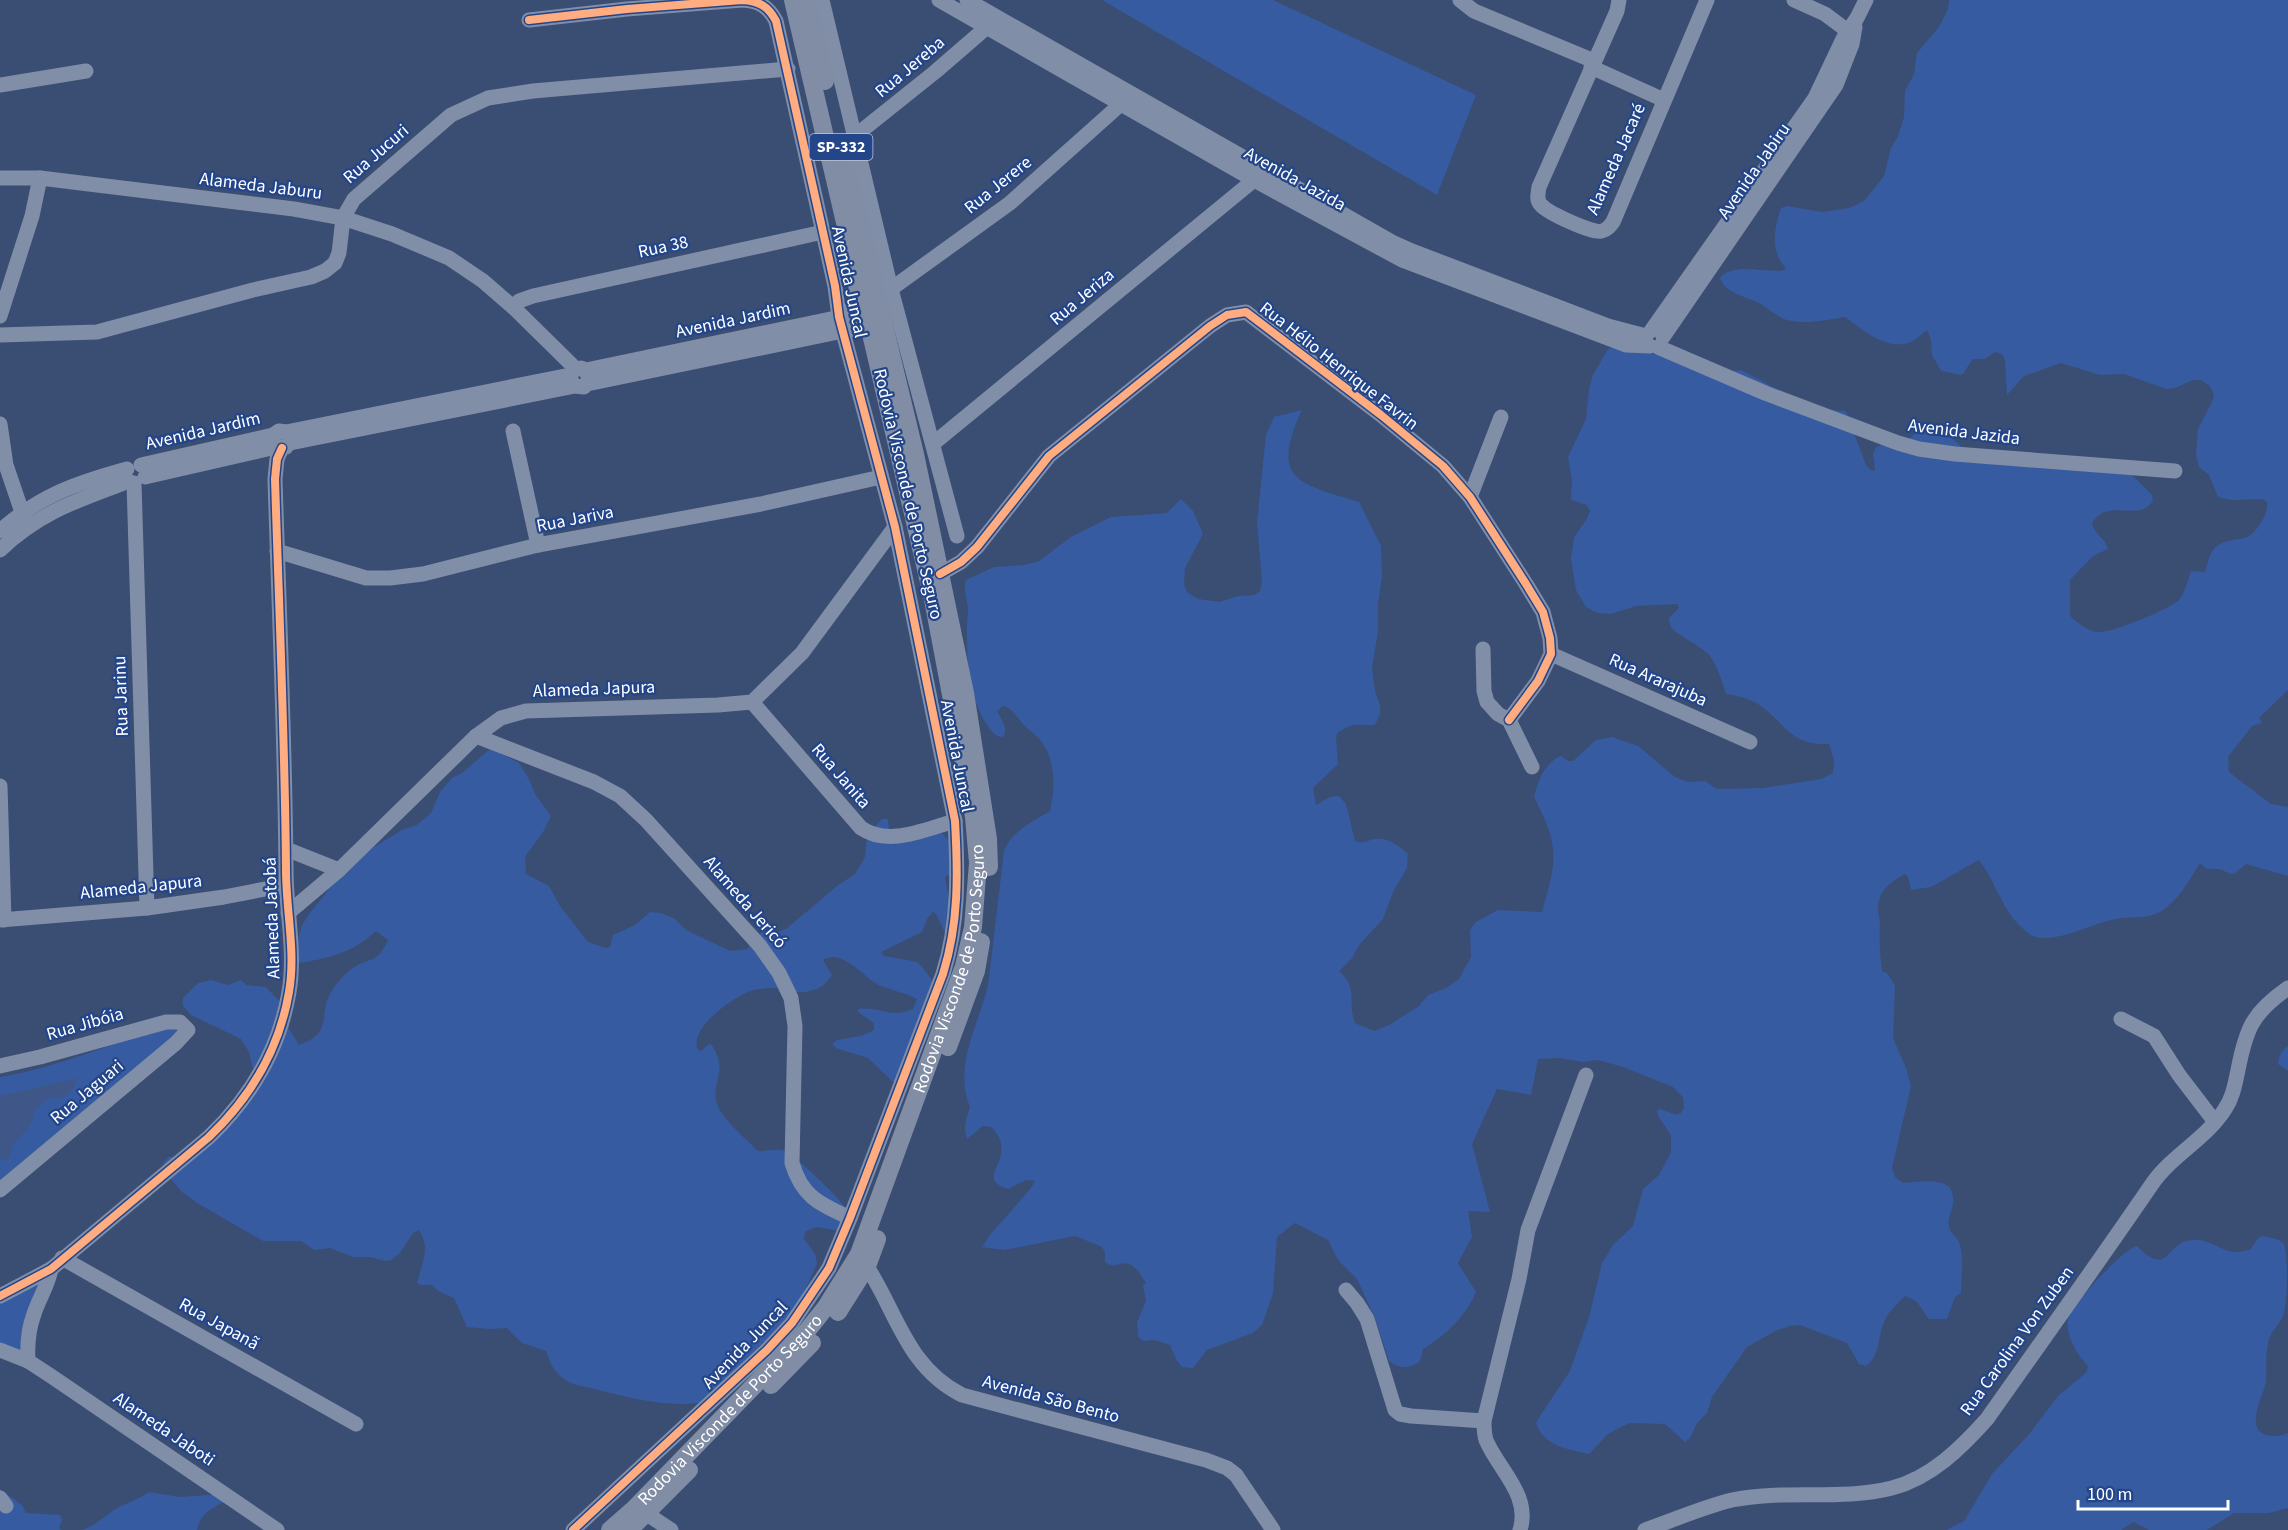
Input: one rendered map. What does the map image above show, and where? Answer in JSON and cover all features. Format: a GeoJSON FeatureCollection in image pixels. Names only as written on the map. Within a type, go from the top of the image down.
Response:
{"type":"FeatureCollection","features":[{"type":"Feature","properties":{"kind":"main road","name":"SP-332"},"geometry":{"type":"LineString","coordinates":[[793,0],[857,276]]}},
{"type":"Feature","properties":{"kind":"main road","name":"SP-332"},"geometry":{"type":"LineString","coordinates":[[806,0],[884,292]]}},
{"type":"Feature","properties":{"kind":"main road","name":"Rodovia Visconde de Porto Seguro"},"geometry":{"type":"LineString","coordinates":[[610,1530],[634,1509],[806,1332],[863,1260],[964,966],[973,927],[978,863],[974,817],[933,599],[883,378],[857,276]]}},
{"type":"Feature","properties":{"kind":"main road","name":"Rodovia Visconde de Porto Seguro"},"geometry":{"type":"LineString","coordinates":[[629,1530],[648,1514],[817,1338],[838,1312],[863,1260],[976,970],[990,864],[988,838],[965,693],[884,292]]}},
{"type":"Feature","properties":{"kind":"main road"},"geometry":{"type":"LineString","coordinates":[[868,326],[878,316],[884,292]]}},
{"type":"Feature","properties":{"kind":"street","name":"Avenida Juncal"},"geometry":{"type":"LineString","coordinates":[[529,20],[742,0],[765,5],[776,21],[835,286],[841,324],[895,526],[955,821],[958,895],[949,954],[829,1268],[792,1323],[767,1350],[573,1530]]}},
{"type":"Feature","properties":{"kind":"street"},"geometry":{"type":"LineString","coordinates":[[822,0],[855,136],[884,292],[934,443],[957,536]]}},
{"type":"Feature","properties":{"kind":"street","name":"Avenida Jazida"},"geometry":{"type":"LineString","coordinates":[[939,0],[1126,99]]}},
{"type":"Feature","properties":{"kind":"street"},"geometry":{"type":"LineString","coordinates":[[967,0],[970,17]]}},
{"type":"Feature","properties":{"kind":"street","name":"Avenida Jazida"},"geometry":{"type":"LineString","coordinates":[[967,0],[1126,99],[1258,175],[1412,251],[1608,326],[1654,340],[1765,393],[1919,449],[1955,454],[2175,471]]}},
{"type":"Feature","properties":{"kind":"street"},"geometry":{"type":"LineString","coordinates":[[1460,0],[1474,11],[1593,64],[1664,100]]}},
{"type":"Feature","properties":{"kind":"street","name":"Alameda Jacaré"},"geometry":{"type":"LineString","coordinates":[[1618,0],[1617,11],[1539,188],[1537,198],[1540,205],[1552,213],[1596,232],[1607,229],[1613,222],[1707,0]]}},
{"type":"Feature","properties":{"kind":"street"},"geometry":{"type":"LineString","coordinates":[[1794,0],[1853,28]]}},
{"type":"Feature","properties":{"kind":"street","name":"Avenida Jabiru"},"geometry":{"type":"LineString","coordinates":[[1654,340],[1815,98],[1843,39],[1853,28],[1866,0]]}},
{"type":"Feature","properties":{"kind":"street","name":"Rua Jereba"},"geometry":{"type":"LineString","coordinates":[[855,136],[936,72],[987,27]]}},
{"type":"Feature","properties":{"kind":"street","name":"Rua Jucuri"},"geometry":{"type":"LineString","coordinates":[[0,335],[97,332],[253,290],[311,277],[331,268],[339,253],[343,218],[354,199],[446,120],[488,98],[532,91],[788,69]]}},
{"type":"Feature","properties":{"kind":"street"},"geometry":{"type":"LineString","coordinates":[[0,85],[86,71]]}},
{"type":"Feature","properties":{"kind":"street","name":"Rua Jerere"},"geometry":{"type":"LineString","coordinates":[[884,292],[1010,203],[1126,99]]}},
{"type":"Feature","properties":{"kind":"street","name":"Rua Jeriza"},"geometry":{"type":"LineString","coordinates":[[934,443],[1258,175]]}},
{"type":"Feature","properties":{"kind":"street","name":"Alameda Jaburu"},"geometry":{"type":"LineString","coordinates":[[0,178],[40,178],[294,209],[343,218],[392,234],[449,258],[483,281],[513,307],[579,377]]}},
{"type":"Feature","properties":{"kind":"street"},"geometry":{"type":"LineString","coordinates":[[0,316],[32,216],[40,178]]}},
{"type":"Feature","properties":{"kind":"street","name":"Rua 38"},"geometry":{"type":"LineString","coordinates":[[513,307],[519,301],[533,296],[823,232]]}},
{"type":"Feature","properties":{"kind":"street"},"geometry":{"type":"LineString","coordinates":[[841,324],[855,305],[857,276]]}},
{"type":"Feature","properties":{"kind":"street","name":"Rua Hélio Henrique Favrin"},"geometry":{"type":"LineString","coordinates":[[940,574],[961,562],[977,547],[1049,456],[1210,326],[1227,315],[1246,312],[1443,466],[1470,497],[1543,612],[1550,638],[1551,654]]}},
{"type":"Feature","properties":{"kind":"street","name":"Avenida Jardim"},"geometry":{"type":"LineString","coordinates":[[0,531],[24,519],[135,475],[579,377],[841,324],[861,329],[868,326]]}},
{"type":"Feature","properties":{"kind":"street"},"geometry":{"type":"LineString","coordinates":[[1470,497],[1501,417]]}},
{"type":"Feature","properties":{"kind":"street"},"geometry":{"type":"LineString","coordinates":[[0,424],[3,462],[24,519]]}},
{"type":"Feature","properties":{"kind":"street"},"geometry":{"type":"LineString","coordinates":[[513,431],[538,545]]}},
{"type":"Feature","properties":{"kind":"street","name":"Alameda Jatobá"},"geometry":{"type":"LineString","coordinates":[[0,1296],[56,1264],[209,1137],[233,1114],[266,1065],[289,993],[292,960],[286,885],[275,478],[281,441]]}},
{"type":"Feature","properties":{"kind":"street","name":"Rua Jarinu"},"geometry":{"type":"LineString","coordinates":[[135,475],[147,908]]}},
{"type":"Feature","properties":{"kind":"street","name":"Rua Jariva"},"geometry":{"type":"LineString","coordinates":[[277,551],[366,578],[390,578],[423,573],[538,545],[761,504],[882,477]]}},
{"type":"Feature","properties":{"kind":"street","name":"Avenida Jardim"},"geometry":{"type":"LineString","coordinates":[[0,550],[24,519]]}},
{"type":"Feature","properties":{"kind":"street"},"geometry":{"type":"LineString","coordinates":[[752,702],[802,653],[895,526]]}},
{"type":"Feature","properties":{"kind":"street"},"geometry":{"type":"LineString","coordinates":[[1483,649],[1486,702],[1498,714],[1509,720],[1532,767]]}},
{"type":"Feature","properties":{"kind":"street"},"geometry":{"type":"LineString","coordinates":[[1509,720],[1538,681],[1551,654]]}},
{"type":"Feature","properties":{"kind":"street","name":"Rua Ararajuba"},"geometry":{"type":"LineString","coordinates":[[1551,654],[1749,742]]}},
{"type":"Feature","properties":{"kind":"street","name":"Alameda Japura"},"geometry":{"type":"LineString","coordinates":[[288,913],[339,870],[476,736],[501,718],[526,711],[752,702]]}},
{"type":"Feature","properties":{"kind":"street","name":"Rua Janita"},"geometry":{"type":"LineString","coordinates":[[752,702],[861,828],[867,832],[890,838],[955,821]]}},
{"type":"Feature","properties":{"kind":"street","name":"Alameda Jericó"},"geometry":{"type":"LineString","coordinates":[[476,736],[594,782],[620,796],[646,820],[760,946],[779,973],[791,998],[795,1026],[792,1163],[796,1179],[807,1194],[821,1204],[850,1218]]}},
{"type":"Feature","properties":{"kind":"street"},"geometry":{"type":"LineString","coordinates":[[0,786],[2,920]]}},
{"type":"Feature","properties":{"kind":"street"},"geometry":{"type":"LineString","coordinates":[[286,849],[339,870]]}},
{"type":"Feature","properties":{"kind":"street","name":"Alameda Japura"},"geometry":{"type":"LineString","coordinates":[[2,920],[147,908],[286,885]]}},
{"type":"Feature","properties":{"kind":"street","name":"Rua Carolina Von Zuben"},"geometry":{"type":"LineString","coordinates":[[1646,1530],[1732,1500],[1781,1495],[1864,1492],[1893,1488],[1941,1464],[1965,1444],[1987,1419],[2153,1183],[2215,1122],[2227,1107],[2234,1088],[2244,1040],[2252,1022],[2269,1002],[2288,988]]}},
{"type":"Feature","properties":{"kind":"street"},"geometry":{"type":"LineString","coordinates":[[2121,1019],[2154,1036],[2179,1075],[2215,1122]]}},
{"type":"Feature","properties":{"kind":"street","name":"Rua Jibóia"},"geometry":{"type":"LineString","coordinates":[[0,1065],[40,1057],[166,1022],[180,1022]]}},
{"type":"Feature","properties":{"kind":"street","name":"Rua Jaguari"},"geometry":{"type":"LineString","coordinates":[[0,1190],[183,1037],[188,1030],[187,1026],[180,1022]]}},
{"type":"Feature","properties":{"kind":"street"},"geometry":{"type":"LineString","coordinates":[[1525,1527],[1519,1499],[1511,1479],[1487,1442],[1484,1421],[1519,1279],[1528,1230],[1586,1076]]}},
{"type":"Feature","properties":{"kind":"street","name":"Avenida São Bento"},"geometry":{"type":"LineString","coordinates":[[863,1260],[910,1346],[932,1376],[946,1387],[962,1395],[1206,1460],[1227,1468],[1244,1483],[1273,1530]]}},
{"type":"Feature","properties":{"kind":"street"},"geometry":{"type":"LineString","coordinates":[[28,1361],[29,1329],[34,1311],[56,1264]]}},
{"type":"Feature","properties":{"kind":"street","name":"Rua Japanã"},"geometry":{"type":"LineString","coordinates":[[56,1264],[356,1424]]}},
{"type":"Feature","properties":{"kind":"street"},"geometry":{"type":"LineString","coordinates":[[1346,1290],[1366,1319],[1395,1410],[1400,1414],[1411,1416],[1484,1421]]}},
{"type":"Feature","properties":{"kind":"street","name":"Alameda Jaboti"},"geometry":{"type":"LineString","coordinates":[[0,1350],[28,1361],[277,1530]]}},
{"type":"Feature","properties":{"kind":"street"},"geometry":{"type":"LineString","coordinates":[[648,1514],[671,1530]]}},
{"type":"Feature","properties":{"kind":"shaded area"},"geometry":{"type":"Polygon","coordinates":[[[1102,0],[1273,0],[1476,95],[1437,195],[1102,0]]]}},
{"type":"Feature","properties":{"kind":"shaded area"},"geometry":{"type":"Polygon","coordinates":[[[1949,0],[2288,0],[2288,690],[2259,718],[2262,723],[2252,726],[2228,757],[2229,772],[2271,804],[2288,807],[2288,876],[2246,864],[2231,874],[2219,869],[2207,869],[2200,863],[2178,896],[2156,914],[2114,919],[2064,935],[2044,938],[2030,935],[2011,916],[1979,860],[1931,887],[1911,890],[1905,874],[1886,888],[1880,897],[1878,910],[1882,971],[1888,974],[1895,986],[1893,1038],[1911,1086],[1892,1168],[1895,1177],[1903,1183],[1937,1182],[1950,1188],[1953,1194],[1949,1223],[1961,1247],[1961,1293],[1955,1297],[1947,1319],[1929,1319],[1916,1301],[1905,1296],[1886,1318],[1874,1357],[1866,1366],[1859,1364],[1847,1343],[1800,1325],[1777,1330],[1747,1347],[1712,1397],[1707,1413],[1697,1423],[1690,1438],[1685,1442],[1665,1424],[1629,1423],[1608,1434],[1589,1454],[1565,1448],[1550,1441],[1539,1430],[1536,1422],[1570,1371],[1589,1317],[1602,1263],[1613,1245],[1633,1226],[1643,1189],[1659,1175],[1671,1152],[1671,1135],[1658,1116],[1657,1110],[1677,1115],[1684,1108],[1683,1097],[1673,1087],[1623,1067],[1598,1060],[1583,1062],[1559,1058],[1538,1059],[1531,1095],[1497,1089],[1472,1144],[1490,1212],[1468,1211],[1472,1237],[1458,1263],[1476,1292],[1461,1317],[1447,1332],[1423,1349],[1420,1361],[1412,1366],[1401,1367],[1389,1361],[1375,1318],[1357,1279],[1338,1260],[1328,1240],[1295,1223],[1277,1237],[1273,1293],[1262,1325],[1253,1333],[1207,1350],[1193,1368],[1182,1367],[1170,1345],[1154,1340],[1143,1341],[1138,1336],[1137,1322],[1146,1301],[1143,1285],[1146,1283],[1132,1265],[1126,1263],[1112,1265],[1105,1262],[1102,1247],[1075,1236],[1004,1250],[982,1247],[1035,1181],[1026,1180],[1008,1189],[998,1184],[994,1179],[1002,1148],[999,1138],[991,1127],[983,1126],[967,1139],[965,1127],[970,1107],[965,1092],[966,1062],[988,986],[1004,851],[1017,832],[1050,811],[1053,775],[1046,749],[1012,711],[1003,706],[997,711],[1005,727],[1005,734],[1003,737],[997,736],[986,723],[976,703],[968,659],[966,580],[994,567],[1024,565],[1039,561],[1071,537],[1111,517],[1167,513],[1181,499],[1193,511],[1203,534],[1185,568],[1184,584],[1187,592],[1198,599],[1220,602],[1238,596],[1254,595],[1260,591],[1262,583],[1257,522],[1266,435],[1274,417],[1302,410],[1289,452],[1290,465],[1296,475],[1306,483],[1320,490],[1359,502],[1381,546],[1382,576],[1378,604],[1378,631],[1372,668],[1380,714],[1375,725],[1352,725],[1338,732],[1336,737],[1338,764],[1313,788],[1316,805],[1330,797],[1339,796],[1346,804],[1355,841],[1362,842],[1379,838],[1388,840],[1408,854],[1407,868],[1393,892],[1383,919],[1339,971],[1351,989],[1355,1023],[1374,1031],[1389,1025],[1419,1006],[1428,995],[1446,988],[1459,979],[1471,957],[1470,930],[1476,922],[1498,910],[1542,912],[1551,879],[1553,853],[1548,829],[1534,797],[1543,773],[1551,762],[1561,756],[1568,761],[1573,761],[1596,740],[1612,737],[1638,746],[1675,777],[1688,782],[1705,781],[1717,789],[1763,788],[1821,779],[1833,773],[1834,760],[1829,744],[1816,744],[1796,737],[1758,704],[1743,697],[1726,694],[1709,655],[1673,630],[1669,618],[1679,608],[1677,604],[1636,606],[1611,614],[1598,613],[1586,607],[1576,590],[1571,559],[1574,537],[1590,511],[1587,505],[1571,500],[1572,481],[1568,457],[1586,419],[1593,375],[1608,349],[1614,347],[1661,355],[1716,373],[1741,370],[1815,409],[1846,411],[1866,465],[1872,471],[1875,470],[1873,454],[1876,447],[1902,442],[1911,437],[1921,425],[1943,431],[1963,448],[2132,475],[2152,495],[2153,500],[2147,507],[2140,510],[2106,511],[2099,515],[2092,523],[2108,549],[2093,556],[2070,580],[2070,616],[2094,632],[2127,625],[2172,605],[2178,601],[2186,588],[2191,571],[2205,572],[2214,548],[2225,542],[2249,536],[2259,526],[2265,516],[2267,502],[2263,499],[2232,500],[2218,497],[2209,475],[2199,467],[2196,455],[2198,429],[2214,395],[2210,386],[2201,380],[2193,380],[2175,388],[2166,389],[2124,374],[2100,375],[2061,363],[2024,376],[2007,395],[2005,360],[2002,354],[1995,352],[1985,359],[1973,359],[1962,375],[1941,371],[1932,355],[1931,340],[1927,330],[1908,343],[1891,344],[1874,337],[1845,317],[1809,322],[1787,320],[1759,303],[1731,291],[1720,278],[1733,270],[1785,270],[1775,246],[1781,208],[1787,206],[1822,212],[1849,208],[1864,201],[1884,176],[1891,148],[1898,136],[1904,117],[1905,91],[1914,74],[1917,53],[1939,27],[1948,9],[1949,0]]]}},
{"type":"Feature","properties":{"kind":"shaded area"},"geometry":{"type":"Polygon","coordinates":[[[491,748],[519,763],[535,794],[551,816],[543,832],[525,857],[526,874],[549,886],[560,906],[588,942],[606,948],[610,947],[613,935],[635,925],[650,912],[661,913],[675,919],[686,930],[730,951],[747,949],[764,929],[771,934],[786,929],[837,886],[855,874],[865,857],[867,835],[882,819],[888,819],[889,831],[924,828],[941,833],[951,847],[952,876],[947,875],[945,878],[952,913],[948,929],[944,931],[933,912],[928,917],[922,932],[881,952],[884,956],[918,962],[933,981],[902,1081],[893,1082],[868,1058],[836,1048],[832,1044],[837,1040],[861,1036],[874,1030],[874,1023],[858,1012],[858,1009],[892,1013],[905,1012],[913,1009],[917,999],[881,986],[839,958],[831,957],[823,960],[832,975],[821,987],[801,992],[777,988],[750,991],[723,1007],[699,1033],[698,1050],[701,1051],[709,1044],[717,1054],[720,1068],[716,1100],[727,1120],[758,1151],[782,1150],[788,1153],[825,1185],[846,1208],[840,1231],[816,1227],[805,1232],[804,1239],[815,1254],[817,1264],[793,1317],[709,1401],[681,1404],[653,1402],[574,1384],[556,1372],[546,1351],[522,1343],[507,1328],[467,1327],[454,1298],[438,1291],[432,1285],[417,1283],[425,1250],[423,1237],[419,1230],[413,1233],[400,1253],[391,1260],[385,1261],[370,1257],[353,1257],[330,1248],[314,1250],[301,1241],[263,1241],[197,1203],[182,1192],[164,1171],[164,1163],[168,1157],[191,1155],[254,1074],[249,1052],[241,1039],[191,1015],[183,1006],[183,998],[198,983],[211,980],[228,985],[241,980],[246,985],[266,987],[280,1002],[283,1019],[299,1045],[318,1034],[324,1021],[328,998],[337,983],[353,968],[374,959],[381,953],[388,940],[376,931],[359,944],[341,953],[301,963],[297,961],[297,944],[305,920],[326,893],[339,868],[402,830],[417,825],[431,813],[440,792],[452,778],[462,773],[491,748]]]}},
{"type":"Feature","properties":{"kind":"shaded area"},"geometry":{"type":"Polygon","coordinates":[[[171,1023],[183,1033],[0,1187],[0,1077],[65,1061],[171,1023]]]}},
{"type":"Feature","properties":{"kind":"shaded area"},"geometry":{"type":"Polygon","coordinates":[[[2288,1046],[2288,1071],[2278,1064],[2281,1054],[2288,1046]]]}},
{"type":"Feature","properties":{"kind":"shaded area"},"geometry":{"type":"Polygon","coordinates":[[[78,1078],[72,1090],[60,1099],[49,1097],[34,1112],[31,1124],[15,1142],[8,1159],[6,1161],[0,1158],[0,1096],[78,1078]]]}},
{"type":"Feature","properties":{"kind":"shaded area"},"geometry":{"type":"Polygon","coordinates":[[[2262,1236],[2276,1239],[2284,1244],[2287,1290],[2283,1316],[2268,1345],[2266,1381],[2257,1411],[2256,1426],[2266,1435],[2277,1436],[2288,1433],[2288,1508],[2269,1513],[2234,1513],[2207,1530],[2150,1530],[2133,1522],[2121,1530],[1946,1530],[1964,1521],[1992,1474],[2030,1433],[2058,1396],[2087,1372],[2088,1366],[2069,1336],[2069,1316],[2080,1300],[2121,1256],[2137,1246],[2148,1255],[2162,1259],[2183,1242],[2192,1240],[2204,1241],[2225,1250],[2239,1252],[2251,1249],[2262,1236]]]}},
{"type":"Feature","properties":{"kind":"shaded area"},"geometry":{"type":"Polygon","coordinates":[[[39,1282],[22,1350],[19,1351],[0,1343],[0,1299],[39,1282]]]}},
{"type":"Feature","properties":{"kind":"shaded area"},"geometry":{"type":"Polygon","coordinates":[[[0,1489],[22,1505],[26,1513],[60,1515],[62,1520],[59,1528],[62,1530],[0,1530],[0,1489]]]}},
{"type":"Feature","properties":{"kind":"shaded area"},"geometry":{"type":"Polygon","coordinates":[[[149,1492],[180,1497],[221,1494],[224,1502],[206,1513],[197,1530],[80,1530],[94,1525],[114,1510],[149,1492]]]}},
{"type":"Feature","properties":{"kind":"cycle path"},"geometry":{"type":"LineString","coordinates":[[529,20],[742,0],[762,5],[776,21],[835,286],[839,317],[895,527],[955,821],[957,860],[955,917],[943,974],[829,1268],[792,1323],[767,1350],[573,1530]]}},
{"type":"Feature","properties":{"kind":"cycle path"},"geometry":{"type":"LineString","coordinates":[[940,574],[961,562],[977,547],[1049,456],[1210,326],[1227,315],[1246,312],[1381,415],[1443,466],[1470,497],[1543,612],[1550,638],[1551,654],[1538,681],[1509,720]]}},
{"type":"Feature","properties":{"kind":"cycle path"},"geometry":{"type":"LineString","coordinates":[[0,1296],[51,1269],[209,1137],[238,1106],[250,1089],[261,1072],[278,1034],[291,977],[286,885],[275,479],[277,459],[282,448]]}}]}
